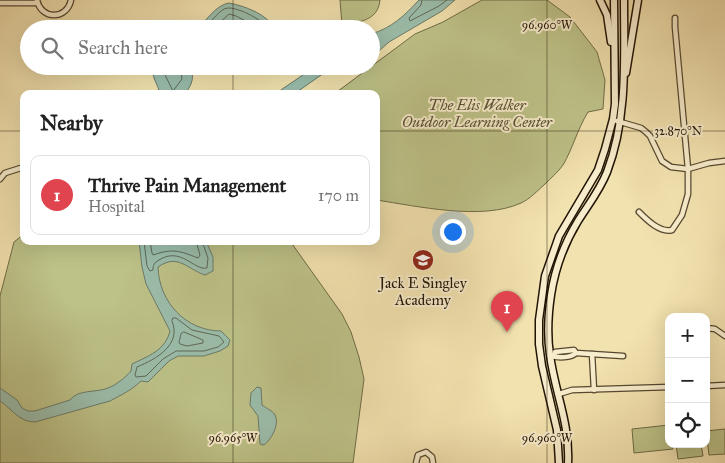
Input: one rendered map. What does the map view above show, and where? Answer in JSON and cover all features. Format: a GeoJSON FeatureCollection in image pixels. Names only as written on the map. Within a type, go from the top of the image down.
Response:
{"type":"FeatureCollection","features":[{"type":"Feature","properties":{"kind":"main road"},"geometry":{"type":"LineString","coordinates":[[600,0],[607,15],[614,62]]}},
{"type":"Feature","properties":{"kind":"main road"},"geometry":{"type":"LineString","coordinates":[[559,463],[557,430],[542,366],[540,317],[545,276],[552,254],[567,222],[598,170],[613,119],[615,104],[614,0]]}},
{"type":"Feature","properties":{"kind":"main road"},"geometry":{"type":"LineString","coordinates":[[568,463],[566,426],[552,356],[549,317],[553,285],[562,252],[595,197],[604,179],[616,145],[621,122],[623,87],[624,0]]}},
{"type":"Feature","properties":{"kind":"main road"},"geometry":{"type":"LineString","coordinates":[[623,87],[630,58],[638,0]]}},
{"type":"Feature","properties":{"kind":"main road"},"geometry":{"type":"LineString","coordinates":[[540,317],[549,317]]}},
{"type":"Feature","properties":{"kind":"street"},"geometry":{"type":"LineString","coordinates":[[0,3],[37,1],[44,12],[51,16],[57,16],[68,8],[71,0]]}},
{"type":"Feature","properties":{"kind":"street"},"geometry":{"type":"LineString","coordinates":[[639,212],[660,229],[672,230],[682,215],[688,194],[688,169],[675,18]]}},
{"type":"Feature","properties":{"kind":"street"},"geometry":{"type":"LineString","coordinates":[[613,119],[641,128],[646,132],[666,165],[677,169],[688,169],[725,161]]}},
{"type":"Feature","properties":{"kind":"street"},"geometry":{"type":"LineString","coordinates":[[0,179],[5,172],[20,168]]}},
{"type":"Feature","properties":{"kind":"street"},"geometry":{"type":"LineString","coordinates":[[710,328],[715,329],[725,336]]}},
{"type":"Feature","properties":{"kind":"street"},"geometry":{"type":"LineString","coordinates":[[552,356],[556,358],[574,356],[576,353],[623,356]]}},
{"type":"Feature","properties":{"kind":"street"},"geometry":{"type":"LineString","coordinates":[[592,354],[594,390]]}},
{"type":"Feature","properties":{"kind":"street"},"geometry":{"type":"LineString","coordinates":[[710,386],[725,386]]}},
{"type":"Feature","properties":{"kind":"street"},"geometry":{"type":"LineString","coordinates":[[559,394],[572,390],[665,387]]}},
{"type":"Feature","properties":{"kind":"street"},"geometry":{"type":"LineString","coordinates":[[416,463],[418,455],[426,452],[432,457],[433,463]]}},
{"type":"Feature","properties":{"kind":"green space"},"geometry":{"type":"Polygon","coordinates":[[[340,0],[380,0],[376,12],[367,19],[342,20],[340,0]]]}},
{"type":"Feature","properties":{"kind":"green space","name":"The Elis Walker Outdoor Learning Center"},"geometry":{"type":"Polygon","coordinates":[[[482,0],[547,0],[570,17],[597,52],[605,80],[603,109],[588,112],[563,165],[536,192],[521,203],[488,211],[469,212],[380,201],[380,90],[339,90],[360,75],[380,75],[380,60],[415,34],[443,22],[482,0]]]}},
{"type":"Feature","properties":{"kind":"green space"},"geometry":{"type":"Polygon","coordinates":[[[20,237],[20,245],[293,245],[342,314],[351,332],[359,357],[364,379],[353,463],[0,463],[0,296],[14,242],[20,237]]]}},
{"type":"Feature","properties":{"kind":"green space"},"geometry":{"type":"Polygon","coordinates":[[[665,425],[665,448],[673,449],[634,453],[632,429],[665,425]]]}},
{"type":"Feature","properties":{"kind":"green space"},"geometry":{"type":"Polygon","coordinates":[[[725,429],[725,454],[709,455],[710,431],[725,429]]]}},
{"type":"Feature","properties":{"kind":"green space"},"geometry":{"type":"Polygon","coordinates":[[[677,448],[702,448],[703,456],[678,459],[677,448]]]}},
{"type":"Feature","properties":{"kind":"water"},"geometry":{"type":"Polygon","coordinates":[[[419,0],[455,0],[442,11],[389,42],[380,50],[380,31],[392,25],[419,0]]]}},
{"type":"Feature","properties":{"kind":"water"},"geometry":{"type":"Polygon","coordinates":[[[229,3],[242,6],[268,20],[206,20],[224,4],[229,3]]]}},
{"type":"Feature","properties":{"kind":"water"},"geometry":{"type":"Polygon","coordinates":[[[154,75],[192,75],[192,81],[187,90],[159,90],[154,75]]]}},
{"type":"Feature","properties":{"kind":"water"},"geometry":{"type":"Polygon","coordinates":[[[303,75],[321,75],[300,90],[281,90],[303,75]]]}},
{"type":"Feature","properties":{"kind":"water"},"geometry":{"type":"Polygon","coordinates":[[[139,245],[208,245],[213,257],[213,271],[205,275],[177,262],[165,263],[158,267],[160,280],[163,292],[177,312],[197,326],[208,330],[221,331],[230,340],[228,346],[220,351],[204,356],[178,356],[169,361],[148,382],[141,381],[130,390],[110,401],[35,422],[24,420],[0,401],[0,388],[17,400],[22,408],[28,411],[35,411],[70,400],[78,394],[111,387],[129,374],[132,364],[160,348],[168,338],[170,331],[146,284],[139,245]]]}},
{"type":"Feature","properties":{"kind":"water"},"geometry":{"type":"Polygon","coordinates":[[[257,387],[261,388],[262,405],[273,412],[276,419],[274,432],[264,445],[260,444],[258,416],[250,405],[251,393],[257,387]]]}},
{"type":"Feature","properties":{"kind":"place","name":"Jack E Singley Academy"},"geometry":{"type":"Point","coordinates":[423,260]}},
{"type":"Feature","properties":{"kind":"place","name":"Thrive Pain Management"},"geometry":{"type":"Point","coordinates":[507,332]}}]}
